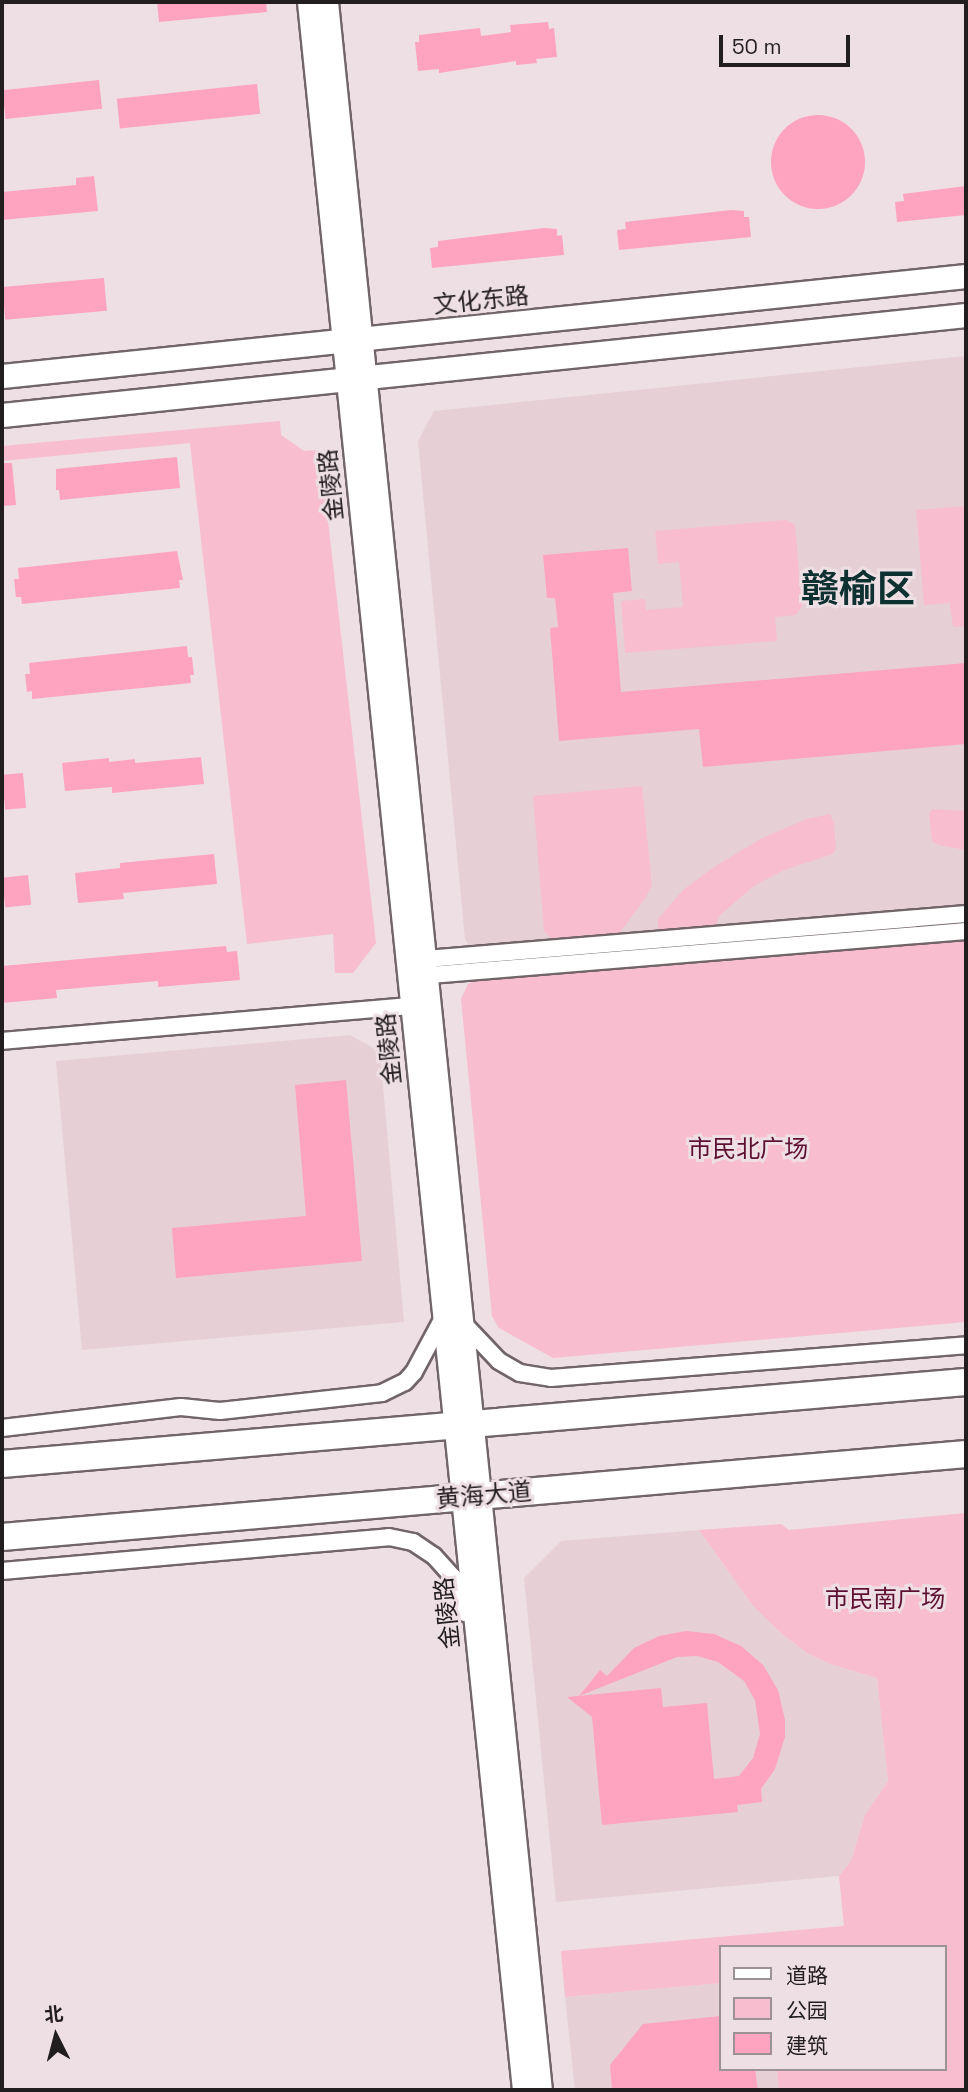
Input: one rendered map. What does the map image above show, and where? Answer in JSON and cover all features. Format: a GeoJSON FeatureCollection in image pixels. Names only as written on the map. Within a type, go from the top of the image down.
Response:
{"type":"FeatureCollection","features":[{"type":"Feature","properties":{"kind":"main road","name":"文化东路"},"geometry":{"type":"LineString","coordinates":[[2,376],[966,276]]}},
{"type":"Feature","properties":{"kind":"main road"},"geometry":{"type":"LineString","coordinates":[[2,415],[966,315]]}},
{"type":"Feature","properties":{"kind":"main road"},"geometry":{"type":"LineString","coordinates":[[2,1464],[966,1382]]}},
{"type":"Feature","properties":{"kind":"main road","name":"黄海大道"},"geometry":{"type":"LineString","coordinates":[[2,1537],[966,1454]]}},
{"type":"Feature","properties":{"kind":"street","name":"金陵路"},"geometry":{"type":"LineString","coordinates":[[308,2],[352,340],[471,1496],[541,2090]]}},
{"type":"Feature","properties":{"kind":"street","name":"金陵路"},"geometry":{"type":"LineString","coordinates":[[327,2],[352,340]]}},
{"type":"Feature","properties":{"kind":"street"},"geometry":{"type":"LineString","coordinates":[[417,968],[966,914]]}},
{"type":"Feature","properties":{"kind":"street"},"geometry":{"type":"LineString","coordinates":[[417,968],[966,931]]}},
{"type":"Feature","properties":{"kind":"street","name":"金陵路"},"geometry":{"type":"LineString","coordinates":[[417,968],[411,1006],[453,1321]]}},
{"type":"Feature","properties":{"kind":"street"},"geometry":{"type":"LineString","coordinates":[[2,1041],[411,1006]]}},
{"type":"Feature","properties":{"kind":"street"},"geometry":{"type":"LineString","coordinates":[[2,1428],[181,1407],[220,1411],[382,1394],[405,1382],[453,1321],[499,1361],[520,1373],[551,1378],[966,1345]]}},
{"type":"Feature","properties":{"kind":"street","name":"金陵路"},"geometry":{"type":"LineString","coordinates":[[471,1496],[490,1773],[523,2090]]}},
{"type":"Feature","properties":{"kind":"street"},"geometry":{"type":"LineString","coordinates":[[2,1571],[389,1537],[413,1542],[433,1556],[453,1577],[462,1593],[480,1760],[490,1773]]}},
{"type":"Feature","properties":{"kind":"shaded area"},"geometry":{"type":"Polygon","coordinates":[[[966,356],[966,904],[469,946],[465,939],[418,441],[434,411],[966,356]]]}},
{"type":"Feature","properties":{"kind":"shaded area"},"geometry":{"type":"Polygon","coordinates":[[[350,1035],[380,1052],[404,1322],[82,1350],[56,1061],[350,1035]]]}},
{"type":"Feature","properties":{"kind":"shaded area"},"geometry":{"type":"Polygon","coordinates":[[[699,1530],[753,1606],[782,1634],[807,1653],[830,1664],[877,1678],[888,1781],[865,1815],[851,1861],[839,1876],[556,1902],[524,1578],[561,1541],[699,1530]]]}},
{"type":"Feature","properties":{"kind":"shaded area"},"geometry":{"type":"Polygon","coordinates":[[[720,1983],[720,2071],[777,2071],[779,2090],[575,2090],[565,1997],[720,1983]]]}},
{"type":"Feature","properties":{"kind":"green space"},"geometry":{"type":"Polygon","coordinates":[[[280,421],[281,435],[304,451],[320,450],[376,943],[353,973],[335,973],[333,934],[247,944],[190,443],[2,461],[2,446],[280,421]]]}},
{"type":"Feature","properties":{"kind":"green space"},"geometry":{"type":"Polygon","coordinates":[[[966,506],[966,626],[953,627],[950,603],[924,605],[916,510],[966,506]]]}},
{"type":"Feature","properties":{"kind":"green space"},"geometry":{"type":"Polygon","coordinates":[[[786,520],[795,525],[802,606],[796,615],[775,617],[777,641],[625,653],[621,601],[645,599],[646,610],[683,607],[679,562],[658,564],[655,531],[786,520]]]}},
{"type":"Feature","properties":{"kind":"green space"},"geometry":{"type":"Polygon","coordinates":[[[642,786],[652,885],[646,897],[619,934],[552,939],[544,931],[533,796],[642,786]]]}},
{"type":"Feature","properties":{"kind":"green space"},"geometry":{"type":"Polygon","coordinates":[[[932,809],[966,811],[966,850],[938,845],[932,841],[929,813],[932,809]]]}},
{"type":"Feature","properties":{"kind":"green space"},"geometry":{"type":"Polygon","coordinates":[[[830,814],[834,823],[836,848],[833,854],[784,870],[754,886],[720,915],[715,926],[661,930],[658,926],[658,919],[683,890],[714,867],[762,838],[807,819],[830,814]]]}},
{"type":"Feature","properties":{"kind":"green space","name":"市民北广场"},"geometry":{"type":"Polygon","coordinates":[[[966,938],[966,1322],[553,1358],[499,1328],[492,1316],[461,999],[468,984],[476,980],[966,938]]]}},
{"type":"Feature","properties":{"kind":"green space","name":"市民南广场"},"geometry":{"type":"Polygon","coordinates":[[[966,1513],[966,2090],[779,2090],[777,2071],[947,2071],[947,1945],[720,1945],[720,1983],[565,1997],[561,1951],[844,1926],[839,1876],[851,1861],[865,1815],[888,1781],[877,1678],[830,1664],[807,1653],[782,1634],[753,1606],[699,1530],[781,1524],[789,1530],[966,1513]]]}},
{"type":"Feature","properties":{"kind":"building"},"geometry":{"type":"Polygon","coordinates":[[[157,2],[266,2],[267,12],[159,22],[157,2]]]}},
{"type":"Feature","properties":{"kind":"building"},"geometry":{"type":"Polygon","coordinates":[[[548,22],[549,29],[554,28],[557,57],[536,59],[537,63],[516,65],[516,61],[439,73],[439,69],[418,71],[415,42],[419,42],[419,35],[480,28],[481,36],[511,32],[510,25],[548,22]]]}},
{"type":"Feature","properties":{"kind":"building"},"geometry":{"type":"Polygon","coordinates":[[[99,80],[102,109],[6,119],[3,90],[99,80]]]}},
{"type":"Feature","properties":{"kind":"building"},"geometry":{"type":"Polygon","coordinates":[[[257,84],[260,114],[120,129],[117,99],[257,84]]]}},
{"type":"Feature","properties":{"kind":"building"},"geometry":{"type":"Polygon","coordinates":[[[818,115],[836,118],[851,129],[862,144],[865,162],[862,180],[851,195],[836,206],[818,209],[800,206],[785,195],[774,180],[771,162],[774,144],[785,129],[800,118],[818,115]]]}},
{"type":"Feature","properties":{"kind":"building"},"geometry":{"type":"Polygon","coordinates":[[[94,176],[98,211],[2,220],[2,192],[76,185],[76,178],[94,176]]]}},
{"type":"Feature","properties":{"kind":"building"},"geometry":{"type":"Polygon","coordinates":[[[966,186],[966,215],[897,222],[895,202],[904,201],[903,194],[966,186]]]}},
{"type":"Feature","properties":{"kind":"building"},"geometry":{"type":"Polygon","coordinates":[[[731,210],[744,211],[744,217],[749,217],[751,237],[619,250],[617,230],[626,229],[625,222],[731,210]]]}},
{"type":"Feature","properties":{"kind":"building"},"geometry":{"type":"Polygon","coordinates":[[[544,228],[557,229],[557,236],[562,235],[564,255],[432,268],[430,248],[438,247],[438,241],[544,228]]]}},
{"type":"Feature","properties":{"kind":"building"},"geometry":{"type":"Polygon","coordinates":[[[104,278],[107,311],[5,320],[2,287],[104,278]]]}},
{"type":"Feature","properties":{"kind":"building"},"geometry":{"type":"Polygon","coordinates":[[[177,457],[180,488],[60,500],[59,490],[56,490],[56,469],[177,457]]]}},
{"type":"Feature","properties":{"kind":"building"},"geometry":{"type":"Polygon","coordinates":[[[2,463],[12,463],[16,505],[2,506],[2,463]]]}},
{"type":"Feature","properties":{"kind":"building"},"geometry":{"type":"Polygon","coordinates":[[[628,548],[632,591],[613,593],[621,692],[966,663],[966,744],[703,767],[699,729],[559,741],[550,628],[558,627],[555,598],[547,598],[543,555],[628,548]]]}},
{"type":"Feature","properties":{"kind":"building"},"geometry":{"type":"Polygon","coordinates":[[[177,551],[183,580],[179,580],[180,588],[22,604],[21,597],[16,597],[14,579],[19,579],[18,568],[177,551]]]}},
{"type":"Feature","properties":{"kind":"building"},"geometry":{"type":"Polygon","coordinates":[[[187,646],[188,657],[192,657],[194,675],[190,675],[191,683],[32,699],[32,691],[27,692],[25,674],[30,674],[29,663],[187,646]]]}},
{"type":"Feature","properties":{"kind":"building"},"geometry":{"type":"Polygon","coordinates":[[[201,757],[204,784],[112,793],[112,787],[65,791],[62,763],[109,758],[109,762],[135,759],[135,763],[201,757]]]}},
{"type":"Feature","properties":{"kind":"building"},"geometry":{"type":"Polygon","coordinates":[[[23,773],[26,808],[5,810],[2,775],[23,773]]]}},
{"type":"Feature","properties":{"kind":"building"},"geometry":{"type":"Polygon","coordinates":[[[214,854],[217,884],[123,893],[124,899],[78,903],[75,873],[120,868],[120,863],[214,854]]]}},
{"type":"Feature","properties":{"kind":"building"},"geometry":{"type":"Polygon","coordinates":[[[28,875],[31,905],[5,908],[2,878],[28,875]]]}},
{"type":"Feature","properties":{"kind":"building"},"geometry":{"type":"Polygon","coordinates":[[[226,946],[227,952],[237,951],[240,980],[158,987],[158,981],[56,990],[57,998],[2,1003],[2,966],[226,946]]]}},
{"type":"Feature","properties":{"kind":"building"},"geometry":{"type":"Polygon","coordinates":[[[346,1080],[362,1261],[176,1278],[172,1228],[306,1216],[295,1085],[346,1080]]]}},
{"type":"Feature","properties":{"kind":"building"},"geometry":{"type":"Polygon","coordinates":[[[686,1631],[714,1634],[741,1646],[763,1665],[778,1690],[785,1720],[785,1737],[775,1769],[761,1789],[762,1802],[737,1805],[738,1812],[602,1825],[592,1717],[567,1697],[579,1696],[600,1670],[607,1676],[634,1648],[659,1636],[686,1631]],[[697,1656],[677,1657],[579,1696],[661,1688],[663,1707],[707,1703],[714,1779],[739,1776],[753,1758],[760,1734],[755,1700],[744,1681],[718,1662],[697,1656]]]}},
{"type":"Feature","properties":{"kind":"building"},"geometry":{"type":"Polygon","coordinates":[[[720,2016],[720,2071],[755,2071],[758,2090],[612,2090],[610,2065],[643,2024],[720,2016]]]}},
{"type":"Feature","properties":{"kind":"district","name":"赣榆区"},"geometry":{"type":"Point","coordinates":[858,590]}}]}
